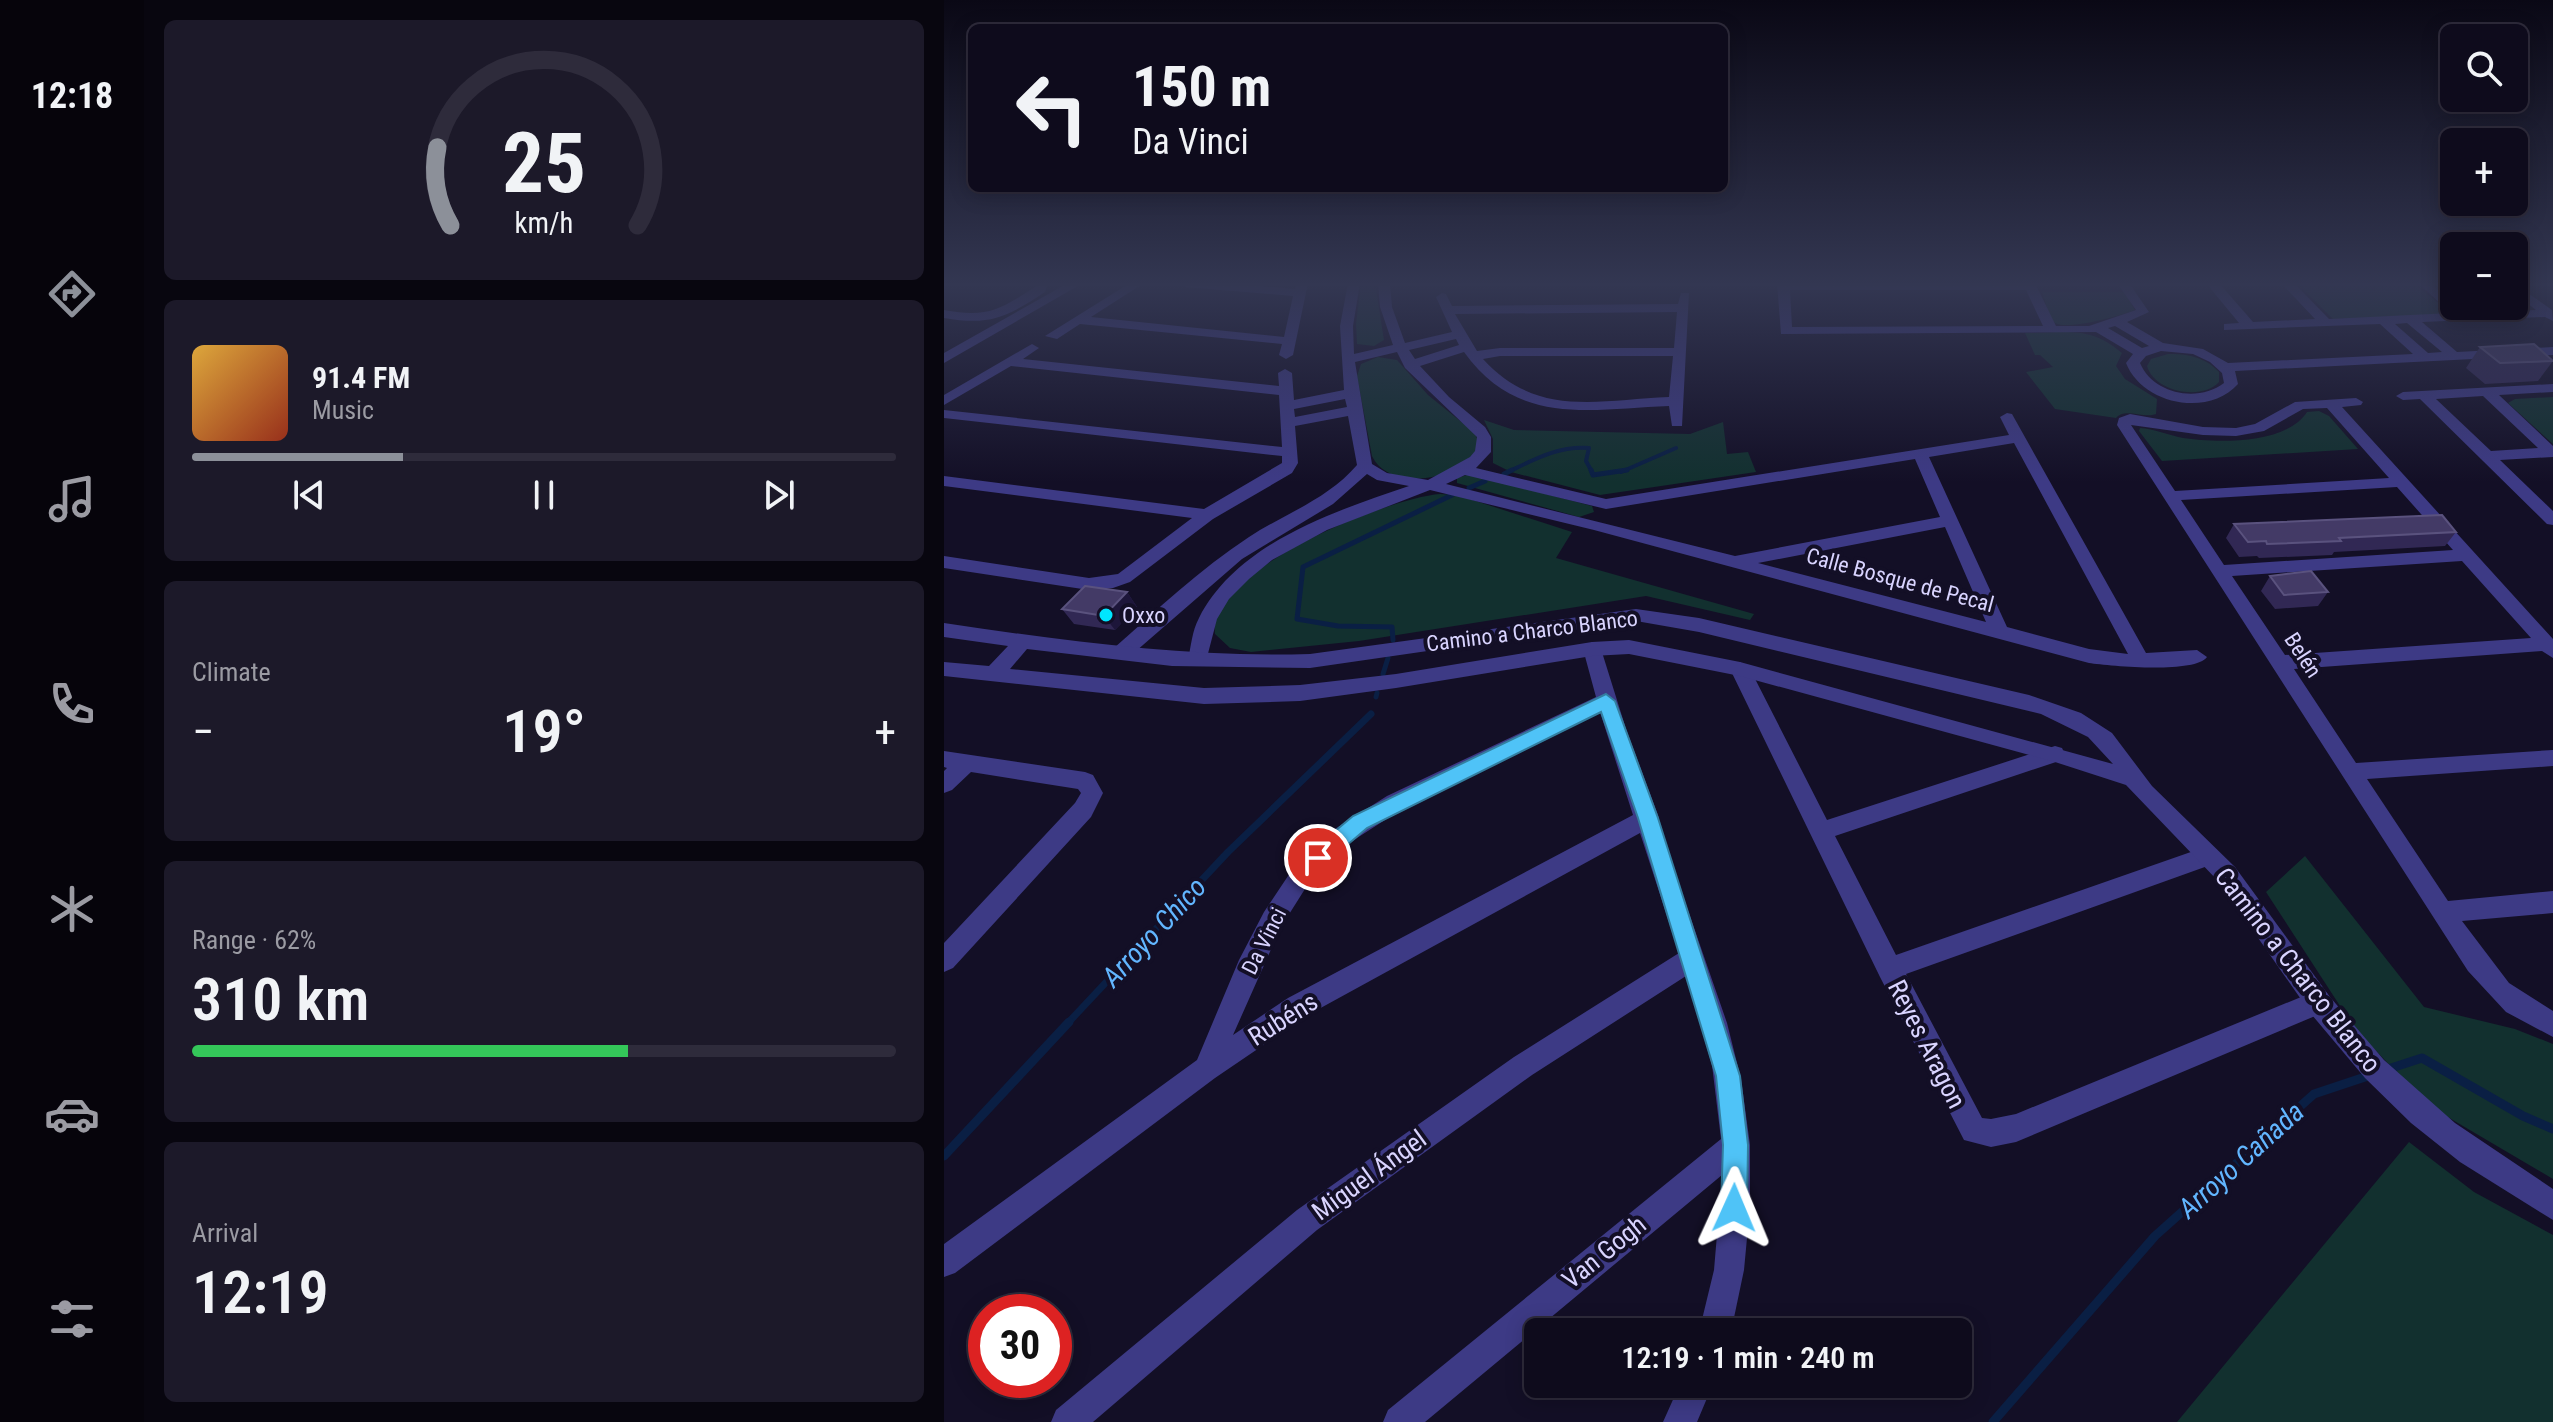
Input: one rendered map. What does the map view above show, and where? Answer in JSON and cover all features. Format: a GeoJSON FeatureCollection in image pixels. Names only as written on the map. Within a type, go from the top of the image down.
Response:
{"type":"FeatureCollection","features":[{"type":"Feature","properties":{"kind":"street"},"geometry":{"type":"LineString","coordinates":[[944,401],[1030,349]]}},
{"type":"Feature","properties":{"kind":"street"},"geometry":{"type":"LineString","coordinates":[[1349,349],[1365,466],[1383,477],[1430,485],[1594,525],[1606,504]]}},
{"type":"Feature","properties":{"kind":"street"},"geometry":{"type":"LineString","coordinates":[[1350,359],[1411,349]]}},
{"type":"Feature","properties":{"kind":"street"},"geometry":{"type":"LineString","coordinates":[[1410,365],[1456,349]]}},
{"type":"Feature","properties":{"kind":"street"},"geometry":{"type":"LineString","coordinates":[[1469,349],[1504,384],[1536,402],[1676,401]]}},
{"type":"Feature","properties":{"kind":"street"},"geometry":{"type":"LineString","coordinates":[[1485,349],[1500,352],[1681,352],[1677,423]]}},
{"type":"Feature","properties":{"kind":"street"},"geometry":{"type":"LineString","coordinates":[[2134,349],[2140,353]]}},
{"type":"Feature","properties":{"kind":"street"},"geometry":{"type":"LineString","coordinates":[[2152,349],[2140,353],[2133,363],[2138,376],[2171,394],[2197,398],[2220,394],[2229,388],[2232,380],[2226,367]]}},
{"type":"Feature","properties":{"kind":"street"},"geometry":{"type":"LineString","coordinates":[[2176,349],[2201,353],[2226,367],[2551,352]]}},
{"type":"Feature","properties":{"kind":"street"},"geometry":{"type":"LineString","coordinates":[[2416,349],[2423,356]]}},
{"type":"Feature","properties":{"kind":"street"},"geometry":{"type":"LineString","coordinates":[[2446,349],[2453,355]]}},
{"type":"Feature","properties":{"kind":"street"},"geometry":{"type":"LineString","coordinates":[[1198,660],[1206,621],[1213,608],[1255,565],[1330,522],[1465,470],[1483,452],[1484,437],[1410,365],[1400,350]]}},
{"type":"Feature","properties":{"kind":"street"},"geometry":{"type":"LineString","coordinates":[[2518,352],[2553,386]]}},
{"type":"Feature","properties":{"kind":"street"},"geometry":{"type":"LineString","coordinates":[[1009,362],[1285,398],[1353,393]]}},
{"type":"Feature","properties":{"kind":"street"},"geometry":{"type":"LineString","coordinates":[[944,562],[1089,584],[1113,582],[1137,569],[1207,515],[1283,473],[1290,463],[1285,373]]}},
{"type":"Feature","properties":{"kind":"street"},"geometry":{"type":"LineString","coordinates":[[2403,396],[2553,386]]}},
{"type":"Feature","properties":{"kind":"street"},"geometry":{"type":"LineString","coordinates":[[2487,392],[2552,452]]}},
{"type":"Feature","properties":{"kind":"street"},"geometry":{"type":"LineString","coordinates":[[2171,394],[2167,425],[2203,431],[2236,432],[2259,428],[2300,405],[2356,402]]}},
{"type":"Feature","properties":{"kind":"street"},"geometry":{"type":"LineString","coordinates":[[2424,395],[2553,520]]}},
{"type":"Feature","properties":{"kind":"street"},"geometry":{"type":"LineString","coordinates":[[2197,398],[2203,431]]}},
{"type":"Feature","properties":{"kind":"street"},"geometry":{"type":"LineString","coordinates":[[2331,404],[2550,648]]}},
{"type":"Feature","properties":{"kind":"street"},"geometry":{"type":"LineString","coordinates":[[1287,423],[1356,410]]}},
{"type":"Feature","properties":{"kind":"street"},"geometry":{"type":"LineString","coordinates":[[944,414],[1289,452]]}},
{"type":"Feature","properties":{"kind":"street"},"geometry":{"type":"LineString","coordinates":[[2007,417],[2141,660]]}},
{"type":"Feature","properties":{"kind":"street","name":"Belén"},"geometry":{"type":"LineString","coordinates":[[2167,425],[2130,418],[2124,421],[2350,772],[2496,988],[2526,1013],[2553,1024]]}},
{"type":"Feature","properties":{"kind":"street"},"geometry":{"type":"LineString","coordinates":[[1465,470],[1606,504],[2018,438]]}},
{"type":"Feature","properties":{"kind":"street"},"geometry":{"type":"LineString","coordinates":[[2487,456],[2552,452]]}},
{"type":"Feature","properties":{"kind":"street"},"geometry":{"type":"LineString","coordinates":[[1921,455],[1999,631]]}},
{"type":"Feature","properties":{"kind":"street"},"geometry":{"type":"LineString","coordinates":[[1121,653],[1218,568],[1256,541],[1340,492],[1365,466]]}},
{"type":"Feature","properties":{"kind":"street"},"geometry":{"type":"LineString","coordinates":[[944,481],[1207,515]]}},
{"type":"Feature","properties":{"kind":"street"},"geometry":{"type":"LineString","coordinates":[[2170,496],[2401,482]]}},
{"type":"Feature","properties":{"kind":"street"},"geometry":{"type":"LineString","coordinates":[[1736,561],[1949,521]]}},
{"type":"Feature","properties":{"kind":"street","name":"Calle Bosque de Pecal"},"geometry":{"type":"LineString","coordinates":[[1594,525],[2089,656],[2120,661],[2197,657]]}},
{"type":"Feature","properties":{"kind":"street"},"geometry":{"type":"LineString","coordinates":[[2219,571],[2466,555]]}},
{"type":"Feature","properties":{"kind":"street","name":"Camino a Charco Blanco"},"geometry":{"type":"LineString","coordinates":[[944,630],[1121,653],[1271,663],[1310,661],[1619,615],[1660,617],[2069,715],[2094,730],[2113,748],[2131,778],[2236,885],[2350,1043],[2408,1104],[2437,1130],[2553,1205]]}},
{"type":"Feature","properties":{"kind":"street"},"geometry":{"type":"LineString","coordinates":[[992,676],[1023,641]]}},
{"type":"Feature","properties":{"kind":"street","name":"Camino a Charco Blanco"},"geometry":{"type":"LineString","coordinates":[[944,669],[1204,696],[1300,693],[1396,681],[1592,649],[1629,647],[1740,669],[2055,754],[2131,778]]}},
{"type":"Feature","properties":{"kind":"street"},"geometry":{"type":"LineString","coordinates":[[2279,663],[2550,648]]}},
{"type":"Feature","properties":{"kind":"street"},"geometry":{"type":"LineString","coordinates":[[1592,649],[1606,701],[1693,958],[1728,1076],[1736,1145],[1729,1281],[1719,1318]]}},
{"type":"Feature","properties":{"kind":"street"},"geometry":{"type":"LineString","coordinates":[[1300,693],[1310,661]]}},
{"type":"Feature","properties":{"kind":"street","name":"Reyes Aragon"},"geometry":{"type":"LineString","coordinates":[[1740,669],[1889,969],[1974,1130],[1991,1133],[2016,1128],[2318,1002]]}},
{"type":"Feature","properties":{"kind":"street","name":"Da Vinci"},"geometry":{"type":"LineString","coordinates":[[1206,1069],[1263,935],[1304,872],[1332,844],[1360,822],[1414,792],[1606,701]]}},
{"type":"Feature","properties":{"kind":"street"},"geometry":{"type":"LineString","coordinates":[[1820,832],[2055,754]]}},
{"type":"Feature","properties":{"kind":"street"},"geometry":{"type":"LineString","coordinates":[[2350,772],[2553,758]]}},
{"type":"Feature","properties":{"kind":"street"},"geometry":{"type":"LineString","coordinates":[[944,759],[1085,781],[1092,793],[1083,810],[944,960]]}},
{"type":"Feature","properties":{"kind":"street"},"geometry":{"type":"LineString","coordinates":[[944,784],[966,763]]}},
{"type":"Feature","properties":{"kind":"street","name":"Rubéns"},"geometry":{"type":"LineString","coordinates":[[944,1262],[1206,1069],[1297,1007],[1648,818]]}},
{"type":"Feature","properties":{"kind":"street"},"geometry":{"type":"LineString","coordinates":[[1889,969],[2037,914],[2208,856]]}},
{"type":"Feature","properties":{"kind":"street"},"geometry":{"type":"LineString","coordinates":[[2442,912],[2553,902]]}},
{"type":"Feature","properties":{"kind":"street","name":"Miguel Ángel"},"geometry":{"type":"LineString","coordinates":[[1068,1422],[1307,1220],[1523,1066],[1693,958]]}},
{"type":"Feature","properties":{"kind":"street","name":"Van Gogh"},"geometry":{"type":"LineString","coordinates":[[1400,1422],[1736,1145]]}},
{"type":"Feature","properties":{"kind":"street"},"geometry":{"type":"LineString","coordinates":[[1680,1422],[1691,1398]]}},
{"type":"Feature","properties":{"kind":"green space"},"geometry":{"type":"Polygon","coordinates":[[[2032,349],[2117,349],[2122,353],[2116,366],[2125,379],[2157,399],[2156,414],[2124,413],[2116,418],[2055,409],[2026,372],[2053,367],[2040,355],[2035,355],[2032,349]]]}},
{"type":"Feature","properties":{"kind":"green space"},"geometry":{"type":"Polygon","coordinates":[[[2182,354],[2209,363],[2219,372],[2219,382],[2202,391],[2179,391],[2168,387],[2151,375],[2147,366],[2151,359],[2182,354]]]}},
{"type":"Feature","properties":{"kind":"green space"},"geometry":{"type":"Polygon","coordinates":[[[1378,357],[1397,360],[1428,395],[1475,433],[1479,444],[1471,456],[1444,474],[1427,478],[1394,475],[1381,468],[1372,456],[1357,376],[1361,364],[1378,357]]]}},
{"type":"Feature","properties":{"kind":"green space"},"geometry":{"type":"Polygon","coordinates":[[[2553,397],[2553,444],[2508,403],[2515,399],[2553,397]]]}},
{"type":"Feature","properties":{"kind":"green space"},"geometry":{"type":"Polygon","coordinates":[[[2319,411],[2329,416],[2358,449],[2162,461],[2139,431],[2140,428],[2197,440],[2250,439],[2283,431],[2297,423],[2307,412],[2319,411]]]}},
{"type":"Feature","properties":{"kind":"green space"},"geometry":{"type":"Polygon","coordinates":[[[1484,420],[1514,430],[1690,434],[1723,422],[1727,454],[1748,452],[1756,472],[1600,495],[1511,472],[1493,463],[1493,439],[1484,420]]]}},
{"type":"Feature","properties":{"kind":"green space"},"geometry":{"type":"Polygon","coordinates":[[[1470,474],[1592,506],[1594,512],[1579,517],[1457,483],[1457,478],[1470,474]]]}},
{"type":"Feature","properties":{"kind":"green space"},"geometry":{"type":"Polygon","coordinates":[[[1440,494],[1457,495],[1572,532],[1556,558],[1754,614],[1750,620],[1646,596],[1359,641],[1251,652],[1230,648],[1215,634],[1220,610],[1239,586],[1269,563],[1344,523],[1415,499],[1440,494]]]}},
{"type":"Feature","properties":{"kind":"green space"},"geometry":{"type":"Polygon","coordinates":[[[2305,856],[2424,1007],[2515,1029],[2553,1044],[2553,1179],[2429,1106],[2355,1029],[2266,892],[2305,856]]]}},
{"type":"Feature","properties":{"kind":"green space"},"geometry":{"type":"Polygon","coordinates":[[[2409,1142],[2474,1192],[2553,1235],[2553,1422],[2177,1422],[2409,1142]]]}},
{"type":"Feature","properties":{"kind":"building"},"geometry":{"type":"Polygon","coordinates":[[[2483,349],[2540,349],[2553,361],[2500,363],[2483,349]]]}},
{"type":"Feature","properties":{"kind":"building"},"geometry":{"type":"Polygon","coordinates":[[[2442,515],[2456,532],[2267,544],[2266,541],[2248,542],[2234,524],[2442,515]]]}},
{"type":"Feature","properties":{"kind":"building"},"geometry":{"type":"Polygon","coordinates":[[[2311,571],[2328,592],[2284,595],[2270,576],[2311,571]]]}},
{"type":"Feature","properties":{"kind":"building"},"geometry":{"type":"Polygon","coordinates":[[[1085,586],[1127,592],[1104,616],[1062,609],[1085,586]]]}},
{"type":"Feature","properties":{"kind":"waterway"},"geometry":{"type":"LineString","coordinates":[[1508,472],[1547,454],[1578,448],[1589,448],[1586,461],[1591,471]]}},
{"type":"Feature","properties":{"kind":"waterway"},"geometry":{"type":"LineString","coordinates":[[1625,470],[1676,448]]}},
{"type":"Feature","properties":{"kind":"waterway"},"geometry":{"type":"LineString","coordinates":[[1508,472],[1512,470]]}},
{"type":"Feature","properties":{"kind":"waterway"},"geometry":{"type":"LineString","coordinates":[[1591,471],[1593,475],[1625,470]]}},
{"type":"Feature","properties":{"kind":"waterway"},"geometry":{"type":"LineString","coordinates":[[1621,472],[1625,470]]}},
{"type":"Feature","properties":{"kind":"waterway"},"geometry":{"type":"LineString","coordinates":[[1504,474],[1508,472]]}},
{"type":"Feature","properties":{"kind":"waterway"},"geometry":{"type":"LineString","coordinates":[[1469,488],[1485,481]]}},
{"type":"Feature","properties":{"kind":"waterway","name":"Arroyo Chico"},"geometry":{"type":"LineString","coordinates":[[1393,640],[1392,627],[1338,626],[1297,619],[1303,567],[1452,495]]}},
{"type":"Feature","properties":{"kind":"waterway"},"geometry":{"type":"LineString","coordinates":[[1383,674],[1388,658]]}},
{"type":"Feature","properties":{"kind":"waterway"},"geometry":{"type":"LineString","coordinates":[[1376,697],[1377,693]]}},
{"type":"Feature","properties":{"kind":"waterway","name":"Arroyo Chico"},"geometry":{"type":"LineString","coordinates":[[1067,1024],[1228,852],[1371,714]]}},
{"type":"Feature","properties":{"kind":"waterway","name":"Arroyo Chico"},"geometry":{"type":"LineString","coordinates":[[944,1156],[1069,1022]]}},
{"type":"Feature","properties":{"kind":"waterway","name":"Arroyo Cañada"},"geometry":{"type":"LineString","coordinates":[[2385,1070],[2422,1058],[2523,1116],[2553,1129]]}},
{"type":"Feature","properties":{"kind":"waterway","name":"Arroyo Cañada"},"geometry":{"type":"LineString","coordinates":[[1993,1422],[2155,1236],[2314,1094],[2371,1075]]}},
{"type":"Feature","properties":{"kind":"place","name":"Oxxo"},"geometry":{"type":"Point","coordinates":[1106,615]}},
{"type":"Feature","properties":{"kind":"route"},"geometry":{"type":"LineString","coordinates":[[1318,858],[1360,822],[1414,792],[1606,701],[1648,818],[1728,1076],[1736,1145],[1734,1208]]}}]}
